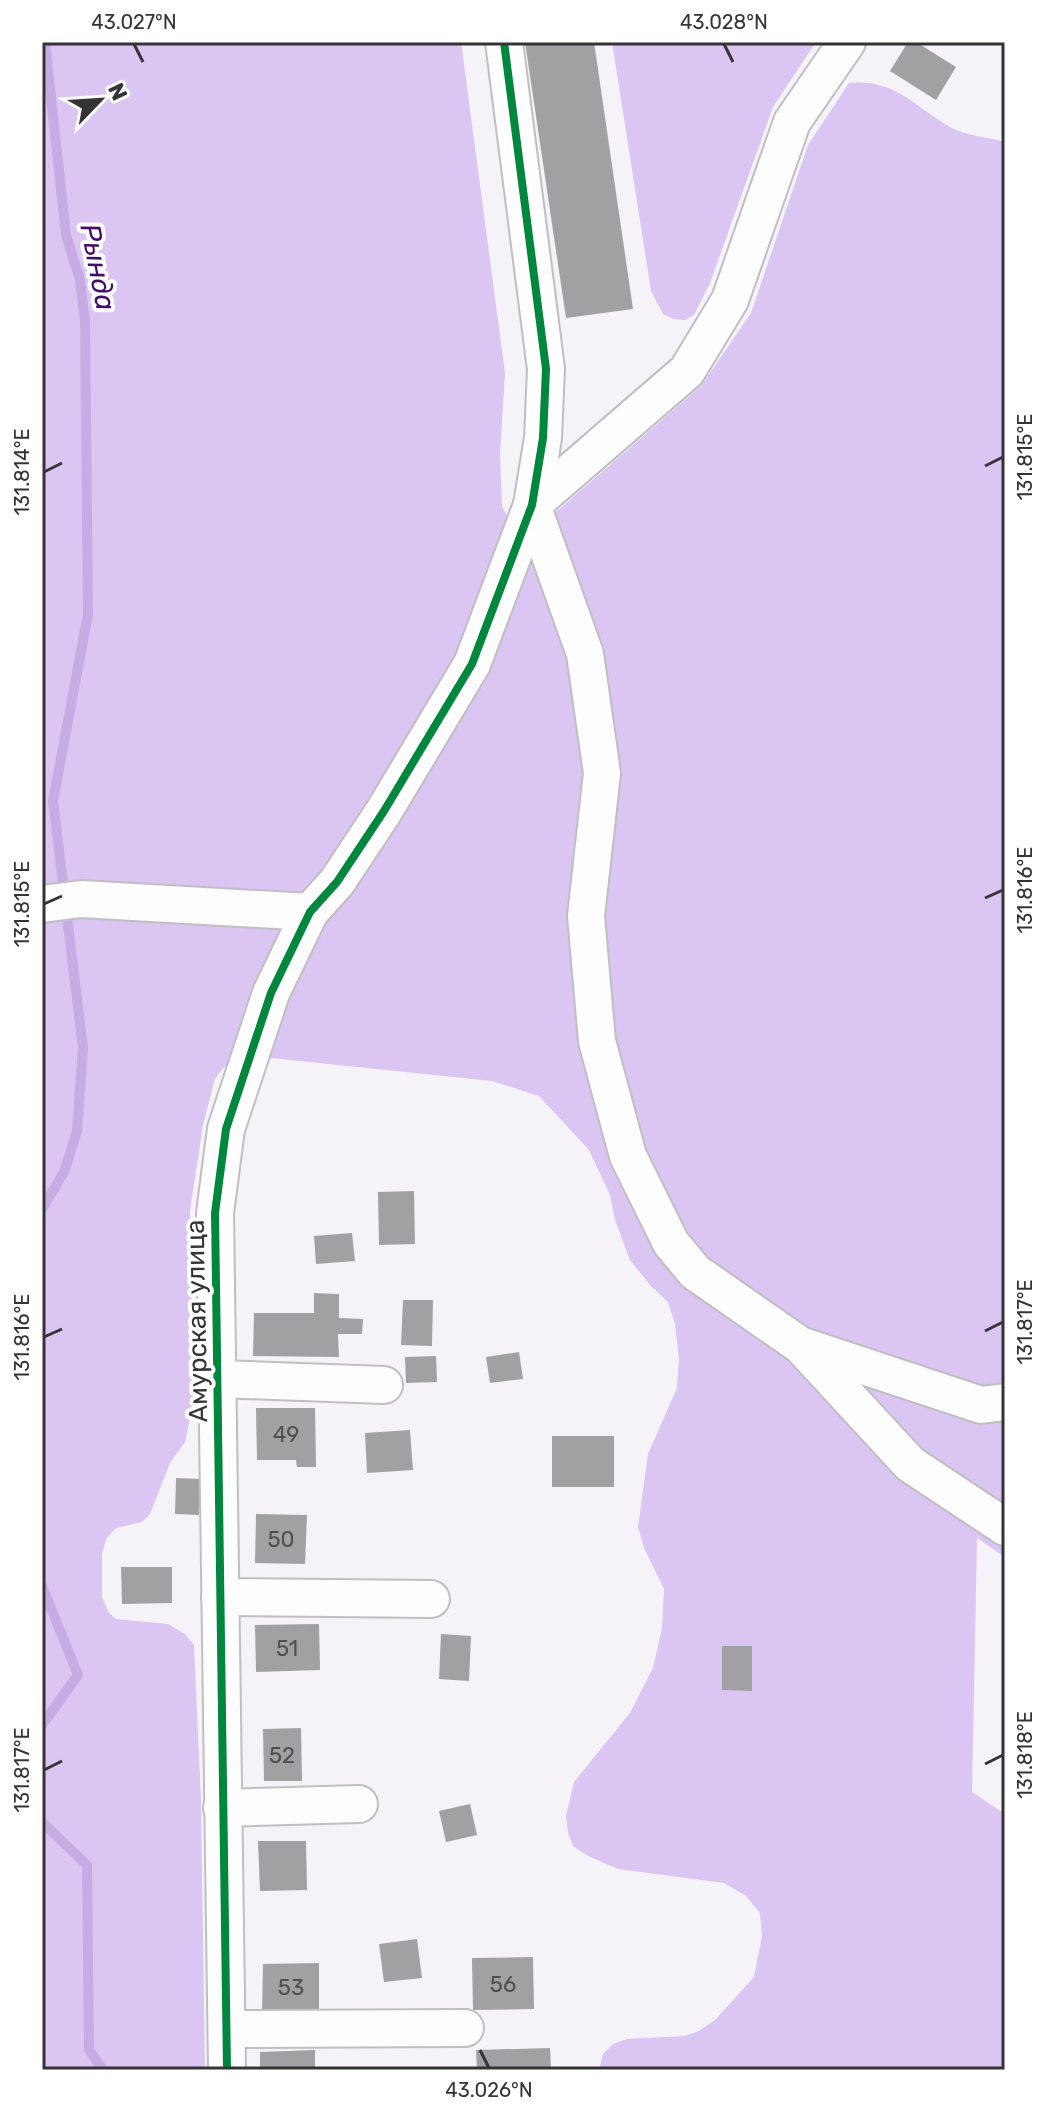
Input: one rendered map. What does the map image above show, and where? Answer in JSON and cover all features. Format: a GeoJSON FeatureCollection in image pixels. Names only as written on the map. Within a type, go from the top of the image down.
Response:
{"type":"FeatureCollection","features":[{"type":"Feature","properties":{"kind":"street","name":"Амурская улица"},"geometry":{"type":"LineString","coordinates":[[227,2070],[215,1213],[226,1129],[271,993],[310,912],[337,882],[384,811],[472,664],[532,505],[543,438],[546,369],[504,42]]}},
{"type":"Feature","properties":{"kind":"street"},"geometry":{"type":"LineString","coordinates":[[847,42],[792,122],[730,300],[687,371],[532,505],[585,654],[590,684],[602,773],[586,916],[597,1041],[628,1156],[671,1243],[695,1272],[800,1345],[910,1464],[1005,1527]]}},
{"type":"Feature","properties":{"kind":"street"},"geometry":{"type":"LineString","coordinates":[[42,904],[81,899],[310,912]]}},
{"type":"Feature","properties":{"kind":"street"},"geometry":{"type":"LineString","coordinates":[[800,1345],[981,1405],[1005,1402]]}},
{"type":"Feature","properties":{"kind":"street"},"geometry":{"type":"LineString","coordinates":[[218,1379],[384,1385]]}},
{"type":"Feature","properties":{"kind":"street"},"geometry":{"type":"LineString","coordinates":[[220,1597],[431,1599]]}},
{"type":"Feature","properties":{"kind":"street"},"geometry":{"type":"LineString","coordinates":[[222,1808],[359,1804]]}},
{"type":"Feature","properties":{"kind":"street"},"geometry":{"type":"LineString","coordinates":[[228,2029],[465,2028]]}},
{"type":"Feature","properties":{"kind":"shaded area"},"geometry":{"type":"Polygon","coordinates":[[[42,42],[461,42],[505,373],[500,454],[502,507],[510,520],[542,524],[701,386],[751,313],[808,145],[849,83],[879,85],[903,96],[956,130],[1005,142],[1005,1557],[977,1538],[972,1792],[1005,1814],[1005,2070],[599,2070],[603,2054],[613,2044],[627,2039],[685,2036],[715,2020],[754,1977],[762,1936],[760,1913],[746,1896],[724,1883],[618,1869],[573,1846],[568,1833],[566,1816],[574,1782],[630,1713],[653,1668],[662,1628],[664,1589],[644,1548],[638,1527],[648,1454],[677,1388],[679,1359],[675,1324],[668,1302],[630,1260],[615,1220],[610,1195],[589,1150],[539,1096],[492,1081],[261,1057],[240,1059],[223,1068],[215,1079],[203,1125],[190,1211],[194,1399],[185,1442],[170,1463],[150,1514],[142,1522],[116,1528],[106,1539],[102,1554],[102,1597],[109,1613],[116,1619],[168,1624],[185,1634],[194,1645],[201,1801],[205,2070],[42,2070],[42,42]]]}},
{"type":"Feature","properties":{"kind":"shaded area"},"geometry":{"type":"Polygon","coordinates":[[[612,42],[816,42],[773,107],[710,283],[694,315],[685,320],[663,314],[651,291],[612,42]]]}},
{"type":"Feature","properties":{"kind":"building"},"geometry":{"type":"Polygon","coordinates":[[[525,42],[594,42],[633,309],[566,318],[525,42]]]}},
{"type":"Feature","properties":{"kind":"building"},"geometry":{"type":"Polygon","coordinates":[[[908,42],[916,42],[956,67],[936,100],[890,71],[908,42]]]}},
{"type":"Feature","properties":{"kind":"building"},"geometry":{"type":"Polygon","coordinates":[[[414,1191],[415,1244],[379,1245],[378,1192],[414,1191]]]}},
{"type":"Feature","properties":{"kind":"building"},"geometry":{"type":"Polygon","coordinates":[[[352,1233],[355,1261],[316,1264],[314,1236],[352,1233]]]}},
{"type":"Feature","properties":{"kind":"building"},"geometry":{"type":"Polygon","coordinates":[[[314,1293],[339,1294],[339,1318],[363,1319],[362,1334],[338,1334],[339,1357],[253,1356],[254,1313],[314,1313],[314,1293]]]}},
{"type":"Feature","properties":{"kind":"building"},"geometry":{"type":"Polygon","coordinates":[[[403,1300],[433,1300],[432,1346],[401,1345],[403,1300]]]}},
{"type":"Feature","properties":{"kind":"building"},"geometry":{"type":"Polygon","coordinates":[[[519,1352],[523,1379],[490,1383],[486,1357],[519,1352]]]}},
{"type":"Feature","properties":{"kind":"building"},"geometry":{"type":"Polygon","coordinates":[[[436,1356],[437,1382],[406,1383],[405,1357],[436,1356]]]}},
{"type":"Feature","properties":{"kind":"building"},"geometry":{"type":"Polygon","coordinates":[[[256,1408],[315,1408],[316,1467],[297,1467],[296,1460],[257,1460],[256,1408]]]}},
{"type":"Feature","properties":{"kind":"building"},"geometry":{"type":"Polygon","coordinates":[[[410,1430],[413,1470],[367,1473],[365,1433],[410,1430]]]}},
{"type":"Feature","properties":{"kind":"building"},"geometry":{"type":"Polygon","coordinates":[[[552,1436],[614,1436],[614,1487],[552,1487],[552,1436]]]}},
{"type":"Feature","properties":{"kind":"building"},"geometry":{"type":"Polygon","coordinates":[[[176,1478],[200,1479],[199,1515],[175,1514],[176,1478]]]}},
{"type":"Feature","properties":{"kind":"building"},"geometry":{"type":"Polygon","coordinates":[[[256,1514],[307,1515],[305,1564],[255,1563],[256,1514]]]}},
{"type":"Feature","properties":{"kind":"building"},"geometry":{"type":"Polygon","coordinates":[[[121,1567],[172,1567],[172,1603],[122,1604],[121,1567]]]}},
{"type":"Feature","properties":{"kind":"building"},"geometry":{"type":"Polygon","coordinates":[[[319,1624],[320,1670],[256,1672],[255,1625],[319,1624]]]}},
{"type":"Feature","properties":{"kind":"building"},"geometry":{"type":"Polygon","coordinates":[[[441,1634],[471,1636],[469,1681],[439,1679],[441,1634]]]}},
{"type":"Feature","properties":{"kind":"building"},"geometry":{"type":"Polygon","coordinates":[[[722,1646],[752,1646],[752,1691],[722,1690],[722,1646]]]}},
{"type":"Feature","properties":{"kind":"building"},"geometry":{"type":"Polygon","coordinates":[[[301,1728],[302,1781],[264,1781],[263,1729],[301,1728]]]}},
{"type":"Feature","properties":{"kind":"building"},"geometry":{"type":"Polygon","coordinates":[[[470,1804],[477,1835],[446,1842],[439,1811],[470,1804]]]}},
{"type":"Feature","properties":{"kind":"building"},"geometry":{"type":"Polygon","coordinates":[[[258,1841],[306,1841],[307,1890],[260,1891],[258,1841]]]}},
{"type":"Feature","properties":{"kind":"building"},"geometry":{"type":"Polygon","coordinates":[[[417,1939],[422,1978],[384,1982],[379,1944],[417,1939]]]}},
{"type":"Feature","properties":{"kind":"building"},"geometry":{"type":"Polygon","coordinates":[[[533,1957],[534,2009],[473,2010],[472,1958],[533,1957]]]}},
{"type":"Feature","properties":{"kind":"building"},"geometry":{"type":"Polygon","coordinates":[[[319,1963],[319,2011],[262,2012],[263,1964],[319,1963]]]}},
{"type":"Feature","properties":{"kind":"building"},"geometry":{"type":"Polygon","coordinates":[[[550,2048],[551,2070],[477,2070],[476,2050],[550,2048]]]}},
{"type":"Feature","properties":{"kind":"building"},"geometry":{"type":"Polygon","coordinates":[[[315,2050],[315,2070],[260,2070],[260,2052],[315,2050]]]}},
{"type":"Feature","properties":{"kind":"waterway","name":"Рында"},"geometry":{"type":"LineString","coordinates":[[42,1209],[64,1172],[77,1131],[83,1048],[53,801],[88,614],[85,322],[80,280],[66,235],[45,42]]}},
{"type":"Feature","properties":{"kind":"waterway","name":"Рында"},"geometry":{"type":"LineString","coordinates":[[42,1586],[78,1675],[42,1725]]}},
{"type":"Feature","properties":{"kind":"waterway","name":"Рында"},"geometry":{"type":"LineString","coordinates":[[42,1822],[87,1865],[89,2050],[103,2070]]}},
{"type":"Feature","properties":{"kind":"cycle path"},"geometry":{"type":"LineString","coordinates":[[227,2070],[215,1213],[226,1129],[271,993],[310,912],[337,882],[384,811],[472,664],[532,505],[543,438],[546,369],[504,42]]}}]}
